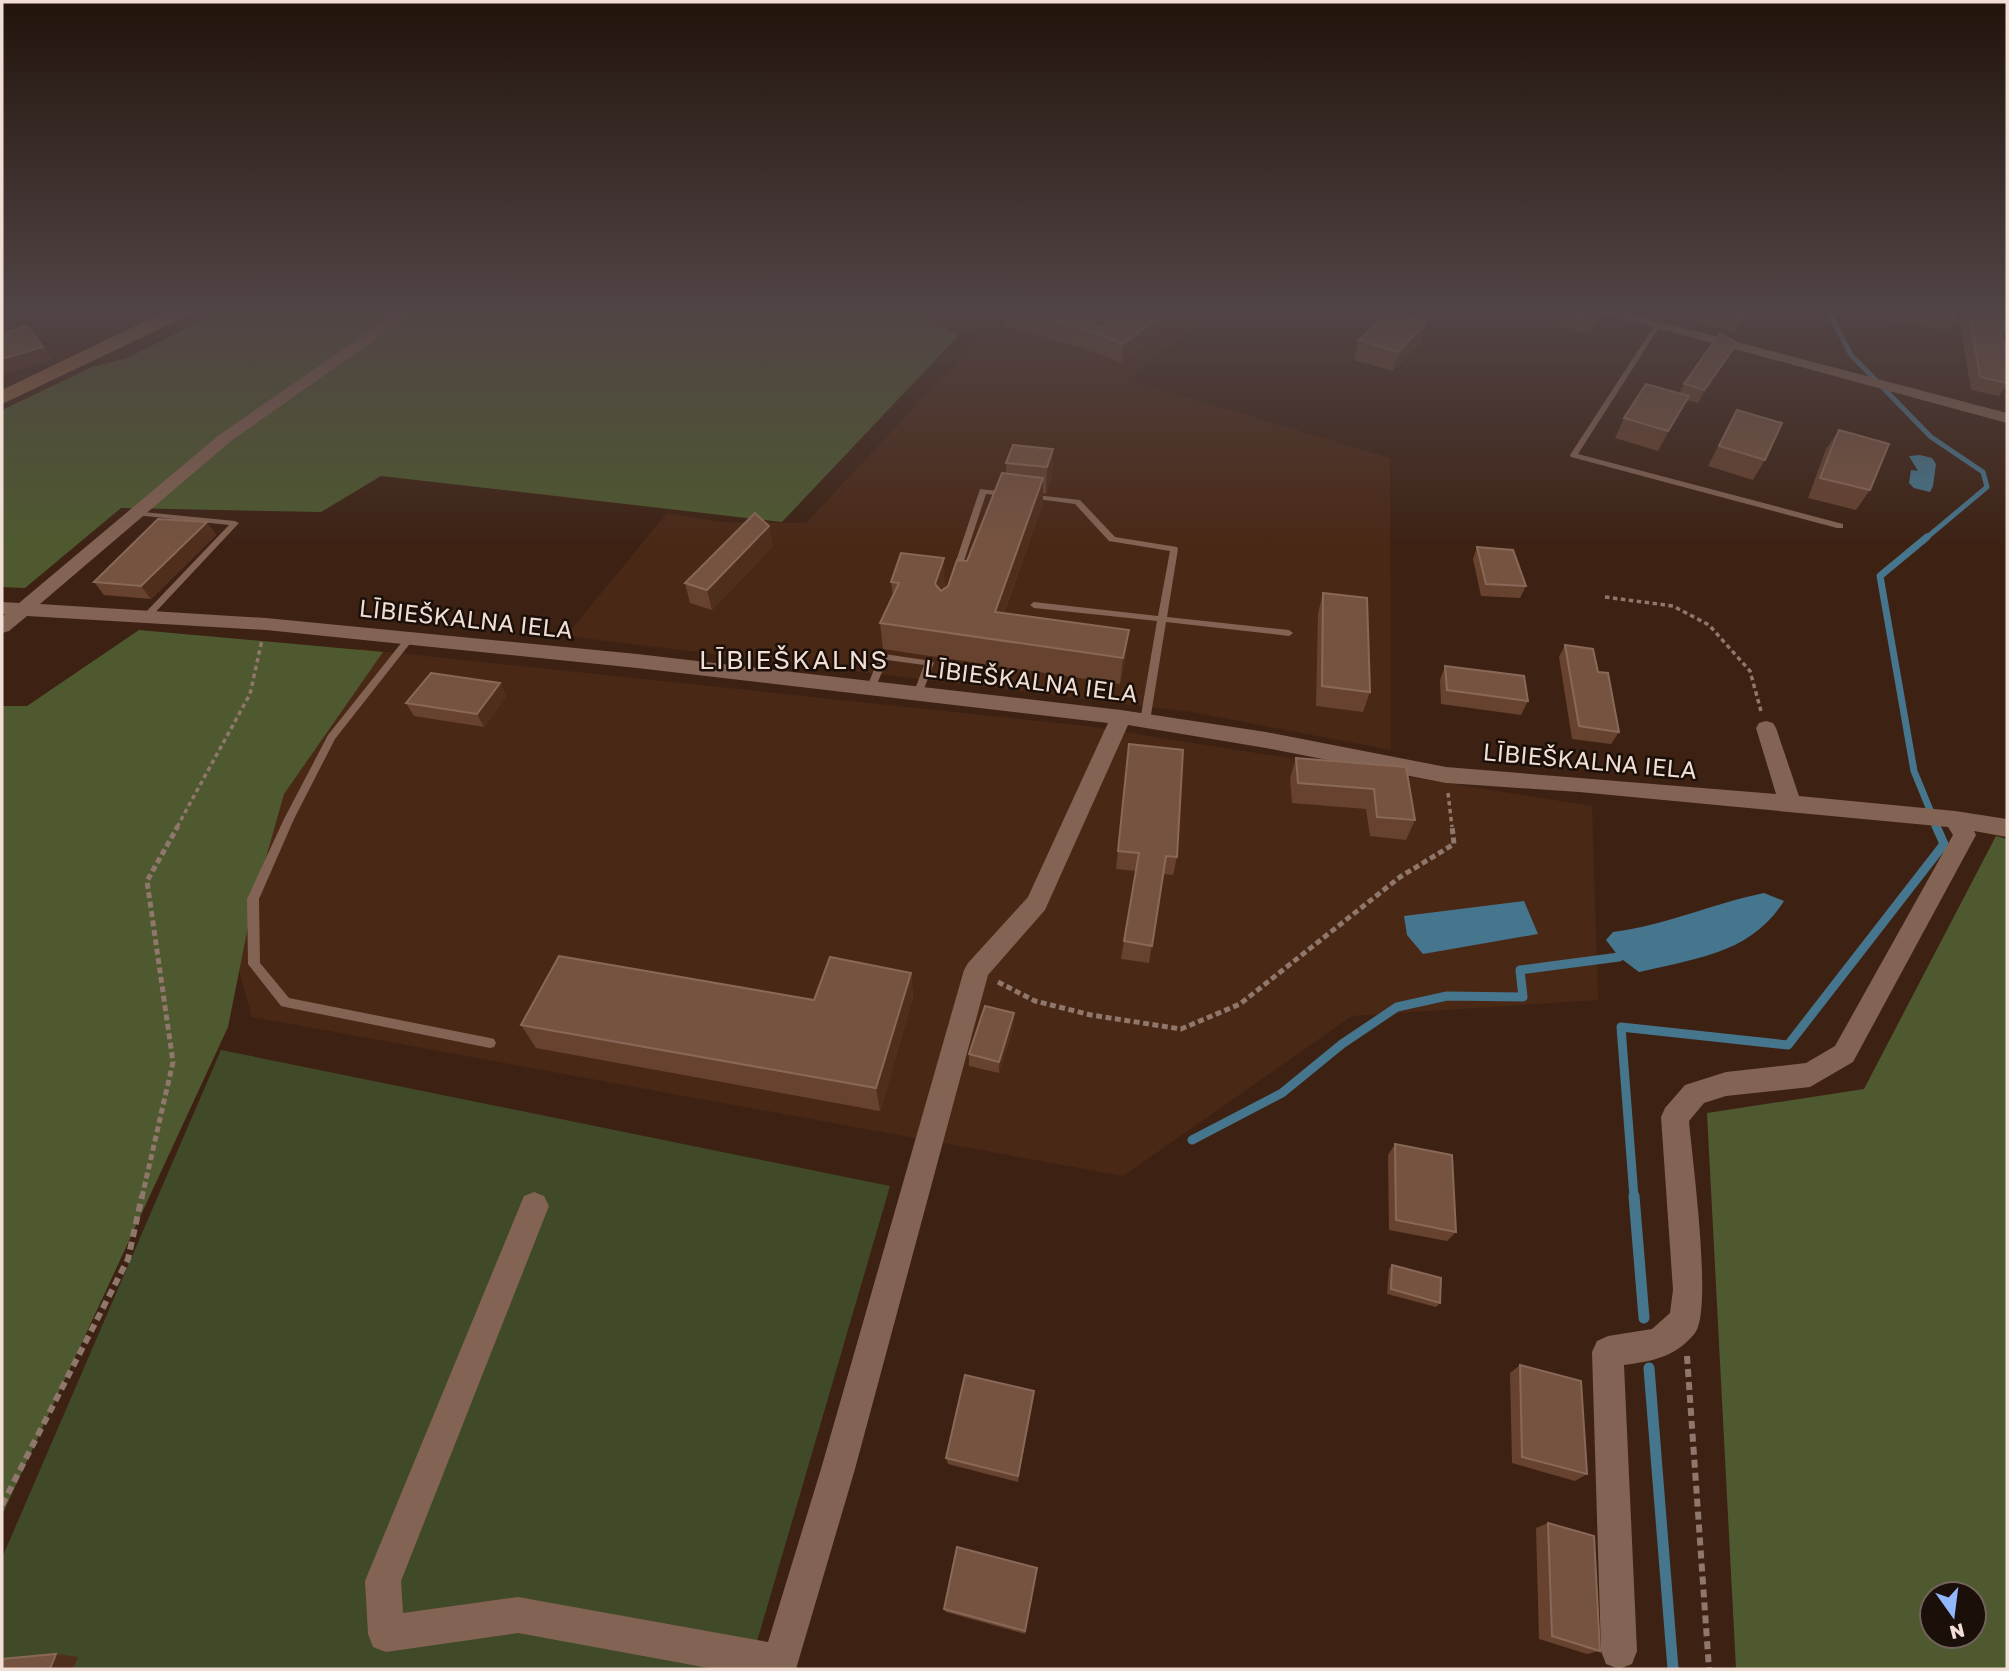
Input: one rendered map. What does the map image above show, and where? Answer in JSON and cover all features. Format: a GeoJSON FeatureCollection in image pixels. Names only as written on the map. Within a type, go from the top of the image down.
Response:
{"type":"FeatureCollection","features":[{"type":"Feature","properties":{"kind":"main road"},"geometry":{"type":"LineString","coordinates":[[2,398],[19,390]]}},
{"type":"Feature","properties":{"kind":"street"},"geometry":{"type":"LineString","coordinates":[[2,627],[12,609],[136,513],[225,438],[295,390]]}},
{"type":"Feature","properties":{"kind":"street"},"geometry":{"type":"LineString","coordinates":[[1901,390],[2007,418]]}},
{"type":"Feature","properties":{"kind":"street","name":"LĪBIEŠKALNA IELA"},"geometry":{"type":"LineString","coordinates":[[12,609],[266,624],[919,692],[1121,717],[1266,740],[1446,775],[1955,818],[2007,828]]}},
{"type":"Feature","properties":{"kind":"street"},"geometry":{"type":"LineString","coordinates":[[534,1206],[383,1581],[386,1634],[518,1615],[779,1666],[838,1469],[977,970],[1037,903],[1121,717]]}},
{"type":"Feature","properties":{"kind":"street"},"geometry":{"type":"LineString","coordinates":[[1766,728],[1790,803]]}},
{"type":"Feature","properties":{"kind":"street"},"geometry":{"type":"LineString","coordinates":[[1619,1651],[1608,1352],[1658,1344],[1685,1321],[1688,1290],[1675,1117],[1695,1094],[1726,1084],[1810,1075],[1844,1054],[1965,835],[1955,818]]}},
{"type":"Feature","properties":{"kind":"lane"},"geometry":{"type":"LineString","coordinates":[[1616,390],[1574,455],[1840,526]]}},
{"type":"Feature","properties":{"kind":"lane"},"geometry":{"type":"LineString","coordinates":[[951,587],[983,491],[1077,502],[1112,539],[1174,549],[1145,721]]}},
{"type":"Feature","properties":{"kind":"lane"},"geometry":{"type":"LineString","coordinates":[[136,513],[235,523],[147,616]]}},
{"type":"Feature","properties":{"kind":"lane"},"geometry":{"type":"LineString","coordinates":[[1034,605],[1289,633]]}},
{"type":"Feature","properties":{"kind":"lane"},"geometry":{"type":"LineString","coordinates":[[409,639],[331,737],[289,819],[253,899],[254,964],[285,1002],[490,1043]]}},
{"type":"Feature","properties":{"kind":"lane"},"geometry":{"type":"LineString","coordinates":[[872,687],[884,657],[929,663],[919,692]]}},
{"type":"Feature","properties":{"kind":"path"},"geometry":{"type":"LineString","coordinates":[[1605,597],[1673,606],[1709,625],[1750,671],[1766,728]]}},
{"type":"Feature","properties":{"kind":"path"},"geometry":{"type":"LineString","coordinates":[[2,1505],[128,1259],[173,1062],[147,881],[250,694],[266,624]]}},
{"type":"Feature","properties":{"kind":"path"},"geometry":{"type":"LineString","coordinates":[[977,970],[1035,1001],[1091,1015],[1181,1028],[1193,1024],[1240,1004],[1400,877],[1454,844],[1446,775]]}},
{"type":"Feature","properties":{"kind":"path"},"geometry":{"type":"LineString","coordinates":[[1685,1321],[1709,1669]]}},
{"type":"Feature","properties":{"kind":"shaded area"},"geometry":{"type":"Polygon","coordinates":[[[930,390],[1162,390],[1390,458],[1391,750],[1192,712],[566,636],[667,513],[721,522],[806,523],[930,390]]]}},
{"type":"Feature","properties":{"kind":"shaded area"},"geometry":{"type":"Polygon","coordinates":[[[360,649],[1086,726],[1592,806],[1598,1000],[1352,1016],[1123,1176],[252,1017],[214,880],[360,649]]]}},
{"type":"Feature","properties":{"kind":"green space"},"geometry":{"type":"Polygon","coordinates":[[[44,390],[907,390],[782,522],[381,476],[321,512],[121,508],[25,588],[2,587],[2,410],[44,390]]]}},
{"type":"Feature","properties":{"kind":"green space"},"geometry":{"type":"Polygon","coordinates":[[[139,630],[383,652],[284,794],[252,907],[228,1027],[2,1515],[2,706],[27,706],[139,630]]]}},
{"type":"Feature","properties":{"kind":"green space"},"geometry":{"type":"Polygon","coordinates":[[[1996,836],[2007,839],[2007,1669],[1736,1669],[1707,1113],[1864,1089],[1996,836]]]}},
{"type":"Feature","properties":{"kind":"green space"},"geometry":{"type":"Polygon","coordinates":[[[221,1050],[890,1186],[749,1669],[2,1669],[2,1558],[221,1050]]]}},
{"type":"Feature","properties":{"kind":"water"},"geometry":{"type":"Polygon","coordinates":[[[1909,456],[1932,458],[1936,464],[1930,492],[1914,488],[1909,483],[1911,470],[1918,471],[1909,456]]]}},
{"type":"Feature","properties":{"kind":"water"},"geometry":{"type":"Polygon","coordinates":[[[1764,893],[1784,901],[1770,919],[1738,943],[1701,957],[1639,972],[1619,957],[1606,940],[1613,932],[1652,925],[1764,893]]]}},
{"type":"Feature","properties":{"kind":"water"},"geometry":{"type":"Polygon","coordinates":[[[1524,901],[1538,934],[1423,954],[1407,935],[1404,916],[1524,901]]]}},
{"type":"Feature","properties":{"kind":"building"},"geometry":{"type":"Polygon","coordinates":[[[1642,390],[1667,390],[1689,396],[1668,431],[1624,418],[1642,390]]]}},
{"type":"Feature","properties":{"kind":"building"},"geometry":{"type":"Polygon","coordinates":[[[1737,410],[1782,423],[1765,460],[1719,446],[1737,410]]]}},
{"type":"Feature","properties":{"kind":"building"},"geometry":{"type":"Polygon","coordinates":[[[1839,430],[1889,444],[1870,490],[1820,478],[1839,430]]]}},
{"type":"Feature","properties":{"kind":"building"},"geometry":{"type":"Polygon","coordinates":[[[1013,445],[1053,449],[1047,467],[1006,463],[1013,445]]]}},
{"type":"Feature","properties":{"kind":"building"},"geometry":{"type":"Polygon","coordinates":[[[1002,473],[1043,478],[995,612],[1129,630],[1123,658],[880,623],[899,583],[891,582],[901,553],[944,558],[935,584],[941,591],[948,586],[957,560],[967,561],[1002,473]]]}},
{"type":"Feature","properties":{"kind":"building"},"geometry":{"type":"Polygon","coordinates":[[[755,513],[769,526],[707,590],[685,583],[755,513]]]}},
{"type":"Feature","properties":{"kind":"building"},"geometry":{"type":"Polygon","coordinates":[[[158,519],[207,522],[141,586],[94,582],[158,519]]]}},
{"type":"Feature","properties":{"kind":"building"},"geometry":{"type":"Polygon","coordinates":[[[1477,547],[1513,550],[1526,586],[1486,584],[1477,547]]]}},
{"type":"Feature","properties":{"kind":"building"},"geometry":{"type":"Polygon","coordinates":[[[1323,593],[1367,598],[1370,692],[1322,686],[1323,593]]]}},
{"type":"Feature","properties":{"kind":"building"},"geometry":{"type":"Polygon","coordinates":[[[1565,645],[1593,649],[1598,672],[1608,673],[1619,732],[1579,726],[1565,645]]]}},
{"type":"Feature","properties":{"kind":"building"},"geometry":{"type":"Polygon","coordinates":[[[1445,666],[1524,676],[1528,701],[1447,690],[1445,666]]]}},
{"type":"Feature","properties":{"kind":"building"},"geometry":{"type":"Polygon","coordinates":[[[431,673],[500,683],[477,714],[406,703],[431,673]]]}},
{"type":"Feature","properties":{"kind":"building"},"geometry":{"type":"Polygon","coordinates":[[[1129,744],[1183,750],[1177,857],[1166,856],[1152,946],[1124,941],[1139,853],[1118,851],[1129,744]]]}},
{"type":"Feature","properties":{"kind":"building"},"geometry":{"type":"Polygon","coordinates":[[[1296,758],[1406,767],[1415,820],[1377,817],[1374,789],[1298,783],[1296,758]]]}},
{"type":"Feature","properties":{"kind":"building"},"geometry":{"type":"Polygon","coordinates":[[[559,956],[814,1000],[830,957],[911,973],[876,1088],[521,1025],[559,956]]]}},
{"type":"Feature","properties":{"kind":"building"},"geometry":{"type":"Polygon","coordinates":[[[985,1006],[1014,1013],[999,1062],[969,1054],[985,1006]]]}},
{"type":"Feature","properties":{"kind":"building"},"geometry":{"type":"Polygon","coordinates":[[[1395,1144],[1452,1155],[1456,1232],[1396,1220],[1395,1144]]]}},
{"type":"Feature","properties":{"kind":"building"},"geometry":{"type":"Polygon","coordinates":[[[1392,1265],[1441,1278],[1440,1303],[1391,1289],[1392,1265]]]}},
{"type":"Feature","properties":{"kind":"building"},"geometry":{"type":"Polygon","coordinates":[[[1520,1365],[1581,1381],[1587,1474],[1522,1457],[1520,1365]]]}},
{"type":"Feature","properties":{"kind":"building"},"geometry":{"type":"Polygon","coordinates":[[[965,1375],[1034,1391],[1018,1476],[946,1458],[965,1375]]]}},
{"type":"Feature","properties":{"kind":"building"},"geometry":{"type":"Polygon","coordinates":[[[1548,1523],[1594,1536],[1600,1651],[1552,1636],[1548,1523]]]}},
{"type":"Feature","properties":{"kind":"building"},"geometry":{"type":"Polygon","coordinates":[[[957,1547],[1037,1568],[1025,1631],[944,1609],[957,1547]]]}},
{"type":"Feature","properties":{"kind":"building"},"geometry":{"type":"Polygon","coordinates":[[[56,1654],[50,1669],[2,1669],[2,1659],[56,1654]]]}},
{"type":"Feature","properties":{"kind":"waterway"},"geometry":{"type":"LineString","coordinates":[[1885,390],[1931,437],[1983,472],[1987,487],[1925,539]]}},
{"type":"Feature","properties":{"kind":"waterway"},"geometry":{"type":"LineString","coordinates":[[1927,537],[1880,576],[1914,771],[1937,827]]}},
{"type":"Feature","properties":{"kind":"waterway"},"geometry":{"type":"LineString","coordinates":[[1634,1197],[1621,1027],[1788,1045],[1944,844],[1936,826]]}},
{"type":"Feature","properties":{"kind":"waterway"},"geometry":{"type":"LineString","coordinates":[[1192,1140],[1282,1093],[1342,1044],[1397,1007],[1447,996],[1523,997],[1520,970],[1619,957]]}},
{"type":"Feature","properties":{"kind":"waterway"},"geometry":{"type":"LineString","coordinates":[[1634,1196],[1644,1318]]}},
{"type":"Feature","properties":{"kind":"waterway"},"geometry":{"type":"LineString","coordinates":[[1649,1368],[1673,1669]]}},
{"type":"Feature","properties":{"kind":"district","name":"LĪBIEŠKALNS"},"geometry":{"type":"Point","coordinates":[794,659]}}]}
